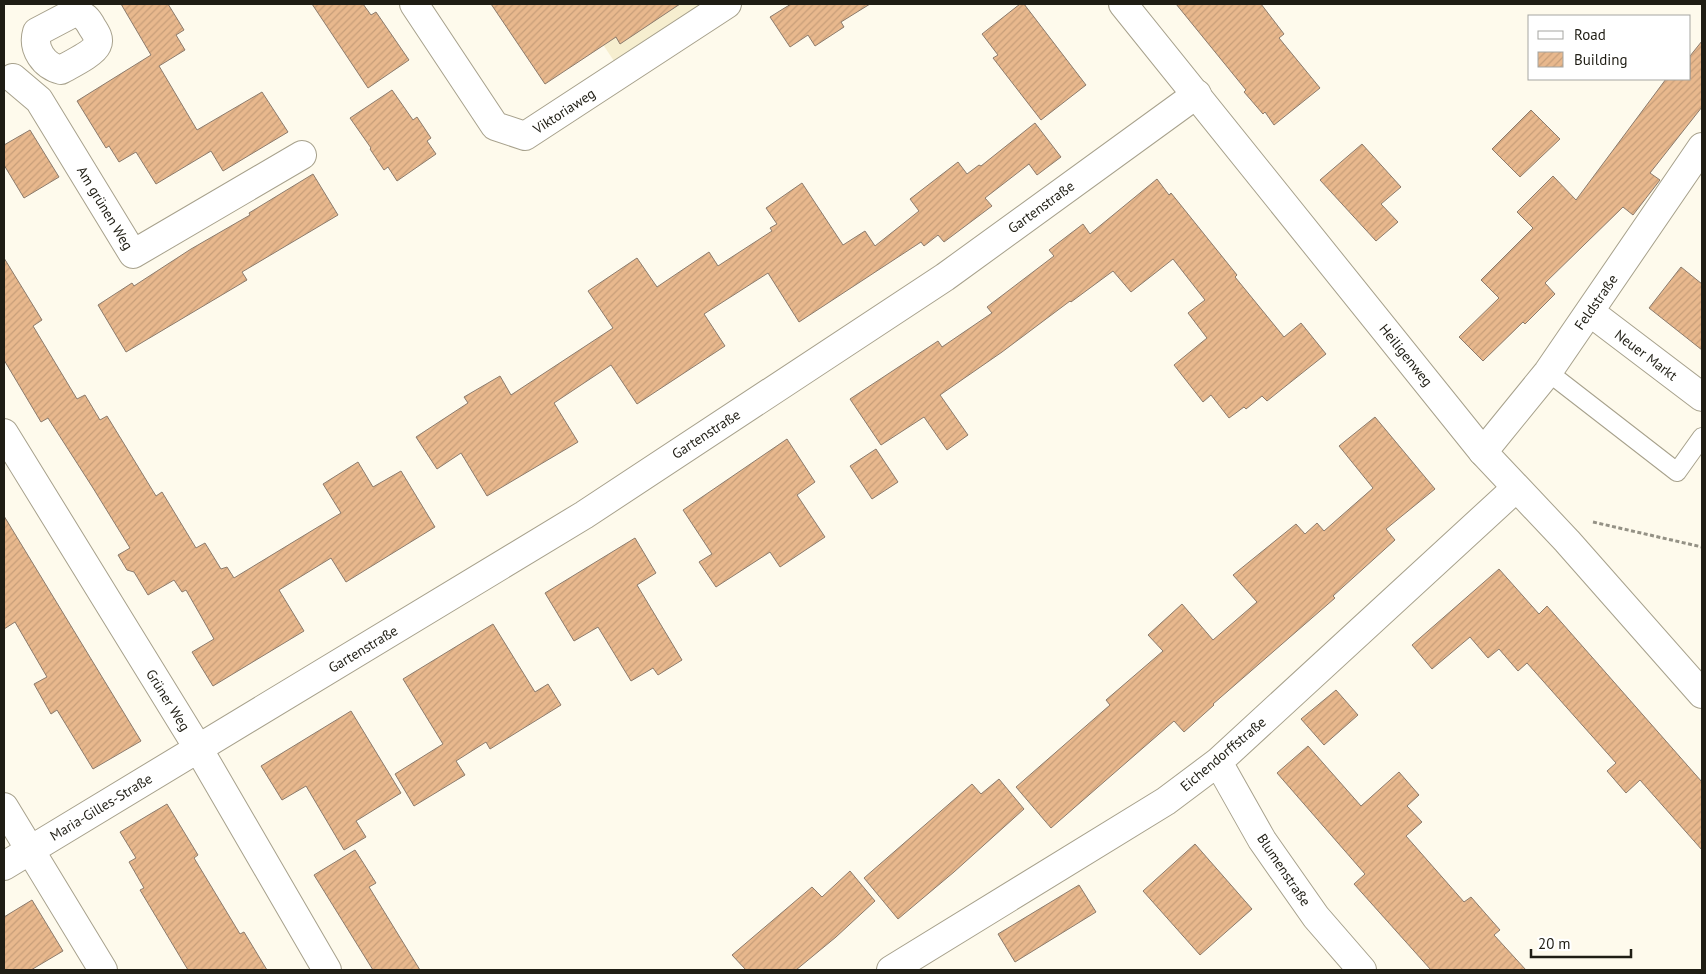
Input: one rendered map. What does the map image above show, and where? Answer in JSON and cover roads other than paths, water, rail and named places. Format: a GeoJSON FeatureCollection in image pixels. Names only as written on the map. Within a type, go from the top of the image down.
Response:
{"type":"FeatureCollection","features":[{"type":"Feature","properties":{"kind":"street","name":"Viktoriaweg"},"geometry":{"type":"LineString","coordinates":[[414,4],[495,126],[526,136],[727,4]]}},
{"type":"Feature","properties":{"kind":"street","name":"Heiligenweg"},"geometry":{"type":"LineString","coordinates":[[1123,4],[1483,452],[1568,541],[1702,694]]}},
{"type":"Feature","properties":{"kind":"street","name":"Am grünen Weg"},"geometry":{"type":"LineString","coordinates":[[44,60],[8,80],[39,100],[133,254],[302,155]]}},
{"type":"Feature","properties":{"kind":"street","name":"Gartenstraße"},"geometry":{"type":"LineString","coordinates":[[198,748],[584,515],[945,277],[1197,94]]}},
{"type":"Feature","properties":{"kind":"street","name":"Feldstraße"},"geometry":{"type":"LineString","coordinates":[[1483,452],[1548,372],[1702,147]]}},
{"type":"Feature","properties":{"kind":"street","name":"Neuer Markt"},"geometry":{"type":"LineString","coordinates":[[1590,312],[1702,397]]}},
{"type":"Feature","properties":{"kind":"street","name":"Grüner Weg"},"geometry":{"type":"LineString","coordinates":[[4,432],[198,748],[327,970]]}},
{"type":"Feature","properties":{"kind":"street","name":"Eichendorffstraße"},"geometry":{"type":"LineString","coordinates":[[891,970],[1166,801],[1218,762],[1516,488]]}},
{"type":"Feature","properties":{"kind":"street","name":"Maria-Gilles-Straße"},"geometry":{"type":"LineString","coordinates":[[4,866],[198,748]]}},
{"type":"Feature","properties":{"kind":"street","name":"Blumenstraße"},"geometry":{"type":"LineString","coordinates":[[1218,762],[1262,840],[1316,917],[1362,970]]}},
{"type":"Feature","properties":{"kind":"street"},"geometry":{"type":"LineString","coordinates":[[4,807],[103,970]]}},
{"type":"Feature","properties":{"kind":"lane"},"geometry":{"type":"LineString","coordinates":[[1548,372],[1677,472],[1702,437]]}}]}
